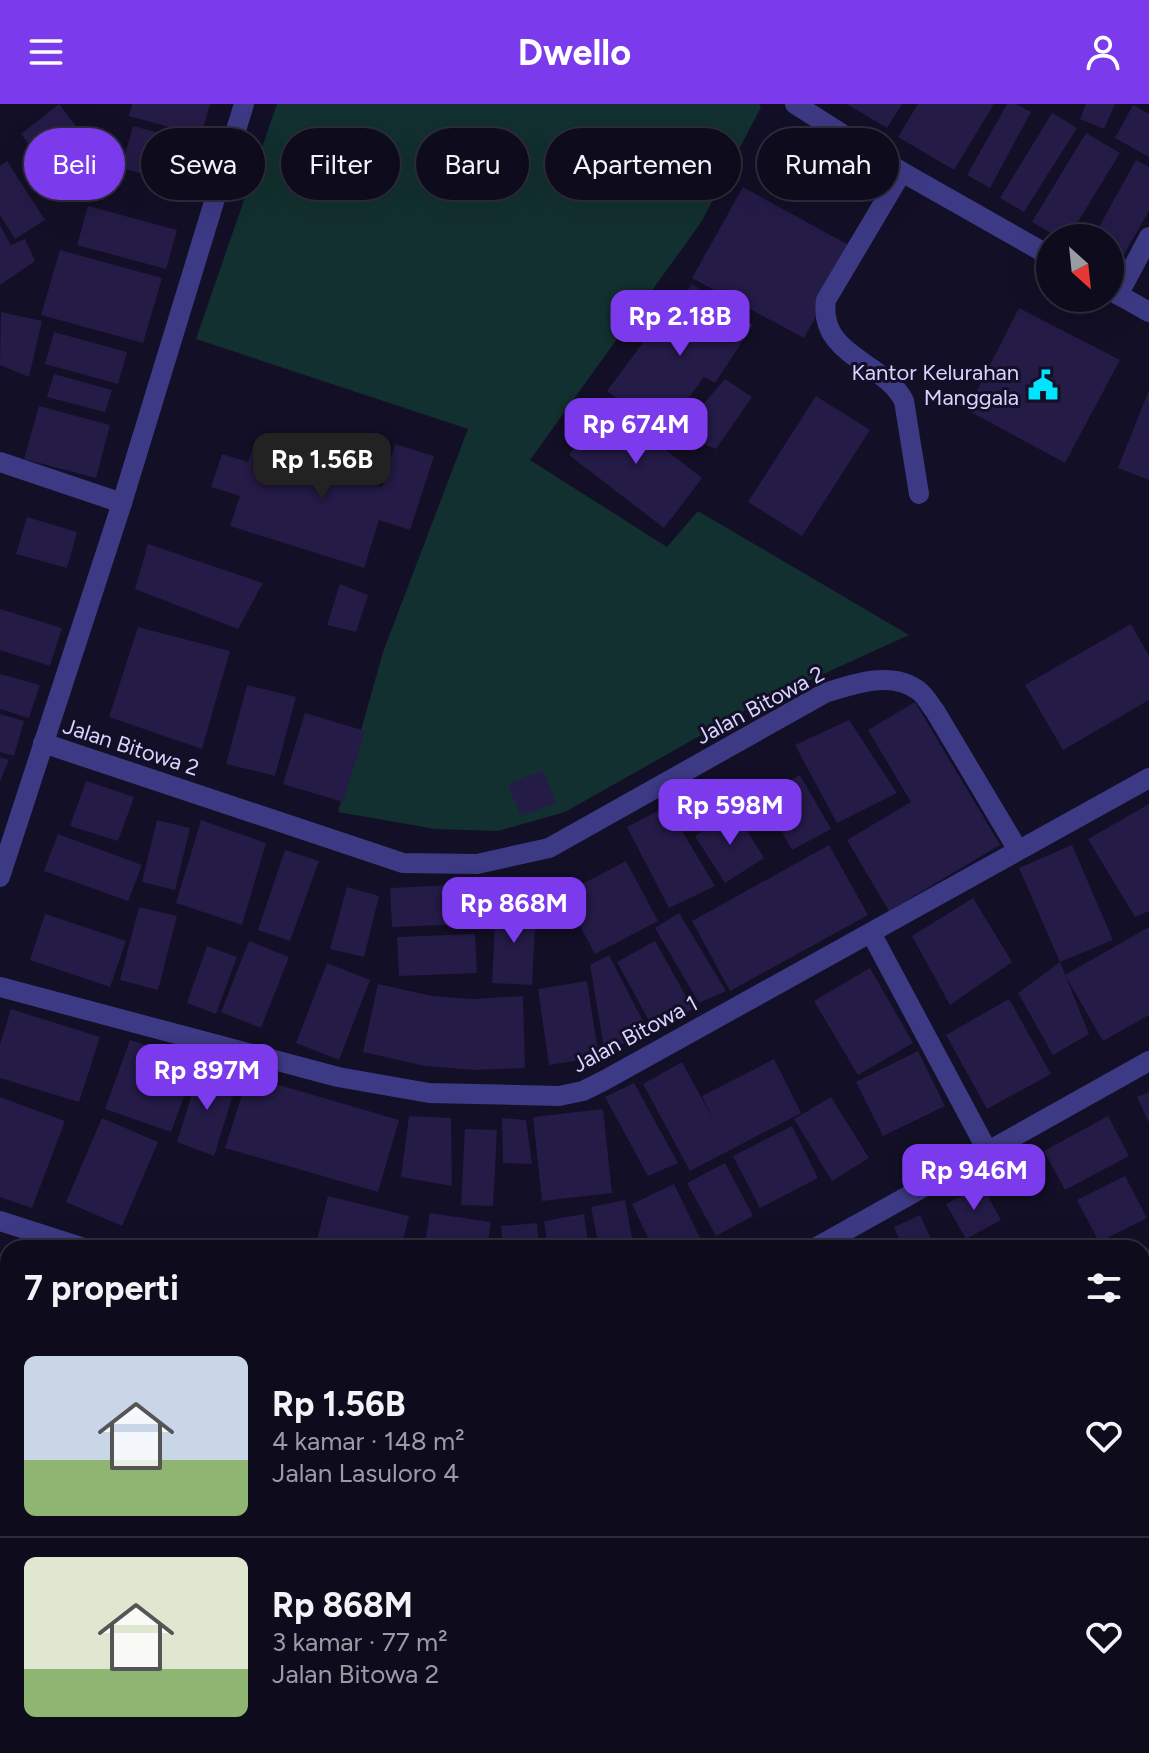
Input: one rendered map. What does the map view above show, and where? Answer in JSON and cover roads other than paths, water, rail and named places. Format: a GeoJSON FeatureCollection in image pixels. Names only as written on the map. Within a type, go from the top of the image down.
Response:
{"type":"FeatureCollection","features":[{"type":"Feature","properties":{"kind":"street"},"geometry":{"type":"LineString","coordinates":[[0,877],[122,503],[244,104]]}},
{"type":"Feature","properties":{"kind":"street"},"geometry":{"type":"LineString","coordinates":[[795,104],[902,172],[1036,248]]}},
{"type":"Feature","properties":{"kind":"street"},"geometry":{"type":"LineString","coordinates":[[902,172],[826,300],[825,309],[829,331],[839,345],[897,388],[904,401],[919,494]]}},
{"type":"Feature","properties":{"kind":"street"},"geometry":{"type":"LineString","coordinates":[[1124,277],[1149,237]]}},
{"type":"Feature","properties":{"kind":"street"},"geometry":{"type":"LineString","coordinates":[[1124,298],[1149,312]]}},
{"type":"Feature","properties":{"kind":"street"},"geometry":{"type":"LineString","coordinates":[[0,462],[122,503]]}},
{"type":"Feature","properties":{"kind":"street","name":"Jalan Bitowa 2"},"geometry":{"type":"LineString","coordinates":[[43,743],[403,863],[477,864],[549,848],[825,693],[859,682],[885,681],[904,684],[919,691],[935,711],[1018,850]]}},
{"type":"Feature","properties":{"kind":"street","name":"Jalan Bitowa 1"},"geometry":{"type":"LineString","coordinates":[[0,987],[338,1077],[429,1093],[559,1096],[583,1091],[605,1080],[1149,778]]}},
{"type":"Feature","properties":{"kind":"street"},"geometry":{"type":"LineString","coordinates":[[871,933],[987,1150]]}},
{"type":"Feature","properties":{"kind":"street"},"geometry":{"type":"LineString","coordinates":[[829,1240],[1149,1061]]}},
{"type":"Feature","properties":{"kind":"street"},"geometry":{"type":"LineString","coordinates":[[0,1221],[59,1240]]}},
{"type":"Feature","properties":{"kind":"place","name":"Kantor Kelurahan Manggala"},"geometry":{"type":"Point","coordinates":[1043,385]}}]}
